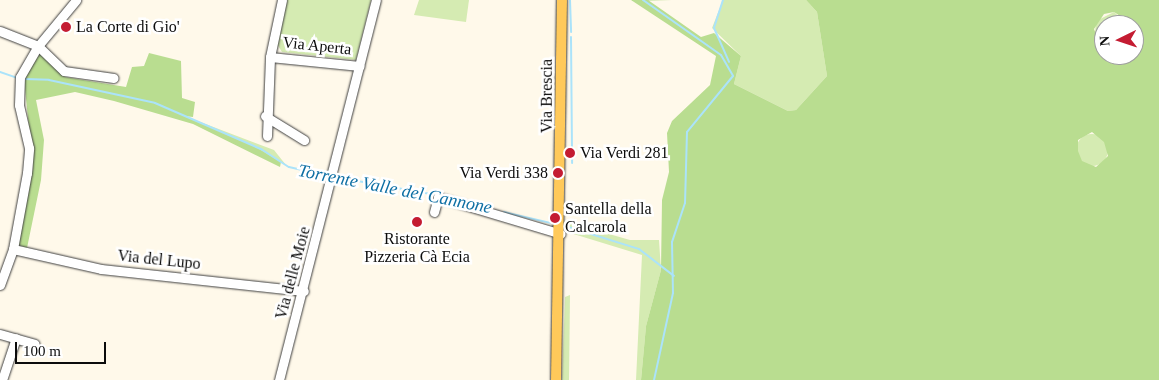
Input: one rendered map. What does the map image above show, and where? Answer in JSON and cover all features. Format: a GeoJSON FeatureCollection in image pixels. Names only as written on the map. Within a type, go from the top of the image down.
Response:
{"type":"FeatureCollection","features":[{"type":"Feature","properties":{"kind":"main road","name":"Via Brescia"},"geometry":{"type":"LineString","coordinates":[[556,380],[562,192],[562,0]]}},
{"type":"Feature","properties":{"kind":"street"},"geometry":{"type":"LineString","coordinates":[[0,285],[12,249],[29,148],[20,78],[38,46],[76,0]]}},
{"type":"Feature","properties":{"kind":"street","name":"Via Aperta"},"geometry":{"type":"LineString","coordinates":[[267,136],[265,116],[270,57],[282,0]]}},
{"type":"Feature","properties":{"kind":"street","name":"Via delle Moie"},"geometry":{"type":"LineString","coordinates":[[278,380],[304,291],[376,0]]}},
{"type":"Feature","properties":{"kind":"street"},"geometry":{"type":"LineString","coordinates":[[0,32],[38,46],[64,71],[114,78]]}},
{"type":"Feature","properties":{"kind":"street","name":"Via Aperta"},"geometry":{"type":"LineString","coordinates":[[270,57],[360,66]]}},
{"type":"Feature","properties":{"kind":"street"},"geometry":{"type":"LineString","coordinates":[[265,116],[304,140]]}},
{"type":"Feature","properties":{"kind":"street"},"geometry":{"type":"LineString","coordinates":[[434,212],[438,197],[561,228]]}},
{"type":"Feature","properties":{"kind":"street","name":"Via del Lupo"},"geometry":{"type":"LineString","coordinates":[[12,249],[100,269],[304,291]]}},
{"type":"Feature","properties":{"kind":"street"},"geometry":{"type":"LineString","coordinates":[[0,334],[35,344]]}},
{"type":"Feature","properties":{"kind":"street"},"geometry":{"type":"LineString","coordinates":[[2,380],[16,338]]}},
{"type":"Feature","properties":{"kind":"green space"},"geometry":{"type":"Polygon","coordinates":[[[287,0],[371,0],[356,60],[282,52],[277,44],[278,29],[287,0]]]}},
{"type":"Feature","properties":{"kind":"green space"},"geometry":{"type":"Polygon","coordinates":[[[419,0],[469,0],[466,22],[414,15],[419,0]]]}},
{"type":"Feature","properties":{"kind":"green space"},"geometry":{"type":"Polygon","coordinates":[[[631,0],[648,0],[701,37],[714,33],[741,56],[734,84],[788,111],[796,110],[827,76],[817,12],[806,0],[1159,0],[1159,380],[641,380],[646,326],[661,270],[662,200],[669,172],[667,133],[672,121],[710,85],[716,56],[631,0]],[[1092,132],[1078,140],[1078,151],[1082,161],[1096,167],[1108,156],[1104,142],[1092,132]]]}},
{"type":"Feature","properties":{"kind":"green space"},"geometry":{"type":"Polygon","coordinates":[[[723,0],[806,0],[817,12],[827,76],[796,110],[788,111],[734,84],[741,56],[712,28],[723,0]]]}},
{"type":"Feature","properties":{"kind":"green space"},"geometry":{"type":"Polygon","coordinates":[[[42,50],[65,77],[126,87],[132,67],[144,66],[149,53],[181,61],[182,98],[195,102],[193,117],[184,116],[252,145],[281,162],[280,167],[193,124],[114,101],[75,92],[36,100],[44,140],[41,180],[27,248],[18,245],[33,167],[24,79],[42,50]]]}},
{"type":"Feature","properties":{"kind":"green space"},"geometry":{"type":"Polygon","coordinates":[[[182,115],[274,150],[286,165],[270,156],[182,115]]]}},
{"type":"Feature","properties":{"kind":"green space"},"geometry":{"type":"Polygon","coordinates":[[[1092,134],[1098,135],[1103,139],[1107,144],[1107,156],[1103,161],[1098,165],[1092,166],[1086,165],[1081,161],[1077,156],[1076,150],[1077,144],[1081,139],[1086,135],[1092,134]]]}},
{"type":"Feature","properties":{"kind":"green space"},"geometry":{"type":"Polygon","coordinates":[[[567,222],[630,240],[659,240],[661,270],[646,326],[641,380],[636,380],[642,255],[567,232],[567,222]]]}},
{"type":"Feature","properties":{"kind":"green space"},"geometry":{"type":"Polygon","coordinates":[[[570,295],[569,380],[562,380],[565,297],[570,295]]]}},
{"type":"Feature","properties":{"kind":"waterway"},"geometry":{"type":"LineString","coordinates":[[570,0],[571,32]]}},
{"type":"Feature","properties":{"kind":"waterway"},"geometry":{"type":"LineString","coordinates":[[643,0],[721,55],[733,76],[687,132],[685,203],[672,242],[673,293],[654,380]]}},
{"type":"Feature","properties":{"kind":"waterway"},"geometry":{"type":"LineString","coordinates":[[723,0],[714,28],[729,62]]}},
{"type":"Feature","properties":{"kind":"waterway"},"geometry":{"type":"LineString","coordinates":[[571,37],[572,163]]}},
{"type":"Feature","properties":{"kind":"waterway","name":"Torrente Valle del Cannone"},"geometry":{"type":"LineString","coordinates":[[0,72],[17,78]]}},
{"type":"Feature","properties":{"kind":"waterway","name":"Torrente Valle del Cannone"},"geometry":{"type":"LineString","coordinates":[[24,79],[49,80],[155,103],[261,149],[289,167],[328,176]]}},
{"type":"Feature","properties":{"kind":"waterway","name":"Torrente Valle del Cannone"},"geometry":{"type":"LineString","coordinates":[[335,177],[436,195]]}},
{"type":"Feature","properties":{"kind":"waterway","name":"Torrente Valle del Cannone"},"geometry":{"type":"LineString","coordinates":[[504,212],[555,224]]}},
{"type":"Feature","properties":{"kind":"waterway","name":"Torrente Valle del Cannone"},"geometry":{"type":"LineString","coordinates":[[562,225],[639,249],[674,276]]}},
{"type":"Feature","properties":{"kind":"place","name":"La Corte di Gio'"},"geometry":{"type":"Point","coordinates":[66,27]}},
{"type":"Feature","properties":{"kind":"place","name":"Via Verdi 281"},"geometry":{"type":"Point","coordinates":[570,153]}},
{"type":"Feature","properties":{"kind":"place","name":"Via Verdi 338"},"geometry":{"type":"Point","coordinates":[558,173]}},
{"type":"Feature","properties":{"kind":"place","name":"Santella della Calcarola"},"geometry":{"type":"Point","coordinates":[555,218]}},
{"type":"Feature","properties":{"kind":"place","name":"Ristorante Pizzeria Cà Ecia"},"geometry":{"type":"Point","coordinates":[417,222]}}]}
